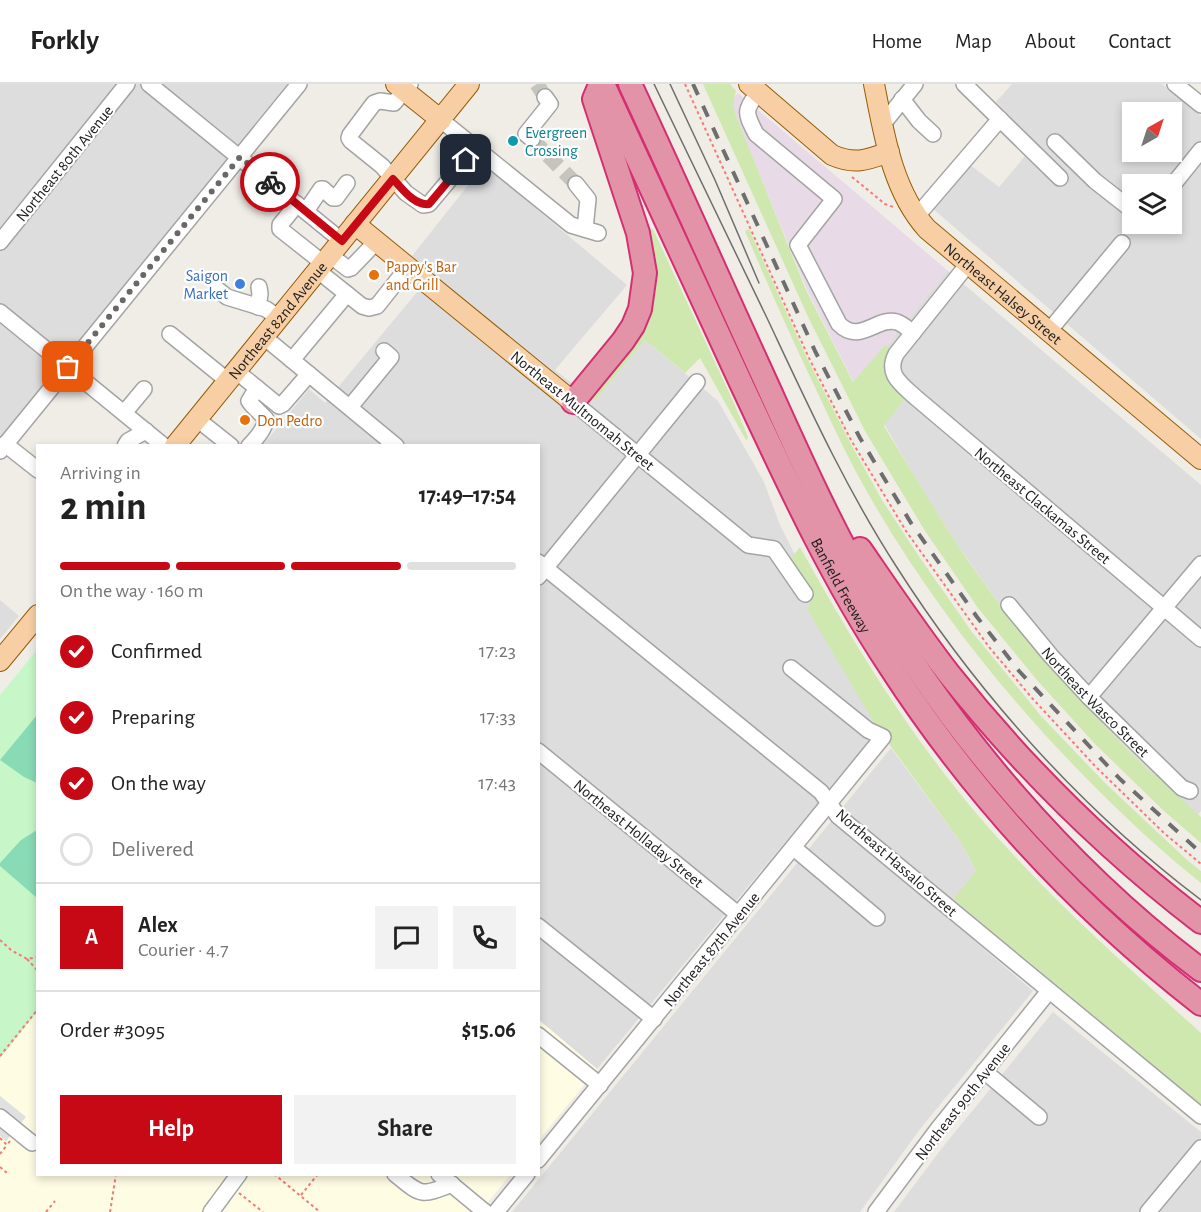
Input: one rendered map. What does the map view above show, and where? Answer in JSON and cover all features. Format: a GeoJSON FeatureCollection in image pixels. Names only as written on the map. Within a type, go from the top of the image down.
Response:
{"type":"FeatureCollection","features":[{"type":"Feature","properties":{"kind":"highway"},"geometry":{"type":"LineString","coordinates":[[573,402],[633,326],[640,309],[644,289],[645,273],[638,233],[594,99],[602,84]]}},
{"type":"Feature","properties":{"kind":"highway","name":"Banfield Freeway"},"geometry":{"type":"LineString","coordinates":[[602,84],[804,515],[844,590],[887,662],[961,766],[1032,849],[1108,925],[1172,982],[1201,1004]]}},
{"type":"Feature","properties":{"kind":"highway","name":"Banfield Freeway"},"geometry":{"type":"LineString","coordinates":[[630,84],[807,473],[842,542],[884,616],[929,685],[981,754],[1035,817],[1094,878],[1158,936],[1201,970]]}},
{"type":"Feature","properties":{"kind":"highway"},"geometry":{"type":"LineString","coordinates":[[807,473],[924,641],[974,705],[1055,794],[1101,839],[1201,922]]}},
{"type":"Feature","properties":{"kind":"main road","name":"Northeast 82nd Avenue"},"geometry":{"type":"LineString","coordinates":[[177,444],[469,84]]}},
{"type":"Feature","properties":{"kind":"main road","name":"Northeast Halsey Street"},"geometry":{"type":"LineString","coordinates":[[874,84],[889,152],[902,192],[916,217],[968,264],[1201,459]]}},
{"type":"Feature","properties":{"kind":"main road"},"geometry":{"type":"LineString","coordinates":[[403,86],[441,120]]}},
{"type":"Feature","properties":{"kind":"main road"},"geometry":{"type":"LineString","coordinates":[[754,89],[832,155],[845,160],[865,161],[889,152]]}},
{"type":"Feature","properties":{"kind":"main road","name":"Northeast Multnomah Street"},"geometry":{"type":"LineString","coordinates":[[355,224],[573,402]]}},
{"type":"Feature","properties":{"kind":"main road"},"geometry":{"type":"LineString","coordinates":[[0,661],[36,617]]}},
{"type":"Feature","properties":{"kind":"street","name":"Northeast 80th Avenue"},"geometry":{"type":"LineString","coordinates":[[0,242],[127,84]]}},
{"type":"Feature","properties":{"kind":"street"},"geometry":{"type":"LineString","coordinates":[[149,84],[302,208],[347,294],[362,306],[369,308],[377,306],[408,267]]}},
{"type":"Feature","properties":{"kind":"street"},"geometry":{"type":"LineString","coordinates":[[36,469],[3,447],[299,84]]}},
{"type":"Feature","properties":{"kind":"street"},"geometry":{"type":"LineString","coordinates":[[882,125],[915,84]]}},
{"type":"Feature","properties":{"kind":"street"},"geometry":{"type":"LineString","coordinates":[[964,84],[1060,178]]}},
{"type":"Feature","properties":{"kind":"street"},"geometry":{"type":"LineString","coordinates":[[1175,84],[1201,105]]}},
{"type":"Feature","properties":{"kind":"street"},"geometry":{"type":"LineString","coordinates":[[403,86],[394,103],[380,101],[374,103],[349,138],[381,166],[406,193],[423,205],[429,204],[476,148]]}},
{"type":"Feature","properties":{"kind":"street"},"geometry":{"type":"LineString","coordinates":[[754,89],[747,111],[756,134],[834,199],[798,245],[839,324],[849,331],[860,332],[888,321],[895,321],[913,333],[968,264]]}},
{"type":"Feature","properties":{"kind":"street"},"geometry":{"type":"LineString","coordinates":[[532,139],[526,134],[550,104],[545,97]]}},
{"type":"Feature","properties":{"kind":"street"},"geometry":{"type":"LineString","coordinates":[[902,99],[919,121],[933,134]]}},
{"type":"Feature","properties":{"kind":"street"},"geometry":{"type":"LineString","coordinates":[[916,217],[1000,119]]}},
{"type":"Feature","properties":{"kind":"street"},"geometry":{"type":"LineString","coordinates":[[441,120],[571,225],[592,231],[588,199],[576,184]]}},
{"type":"Feature","properties":{"kind":"street"},"geometry":{"type":"LineString","coordinates":[[1054,142],[1095,182],[1122,202]]}},
{"type":"Feature","properties":{"kind":"street"},"geometry":{"type":"LineString","coordinates":[[1182,174],[1201,150]]}},
{"type":"Feature","properties":{"kind":"street"},"geometry":{"type":"LineString","coordinates":[[347,183],[336,198],[321,189],[280,225],[280,229],[348,269],[377,241]]}},
{"type":"Feature","properties":{"kind":"street"},"geometry":{"type":"LineString","coordinates":[[1049,331],[1122,243]]}},
{"type":"Feature","properties":{"kind":"street"},"geometry":{"type":"LineString","coordinates":[[258,307],[259,287]]}},
{"type":"Feature","properties":{"kind":"street"},"geometry":{"type":"LineString","coordinates":[[217,289],[226,297],[266,309],[279,318]]}},
{"type":"Feature","properties":{"kind":"street"},"geometry":{"type":"LineString","coordinates":[[292,360],[347,294]]}},
{"type":"Feature","properties":{"kind":"street"},"geometry":{"type":"LineString","coordinates":[[0,312],[162,444]]}},
{"type":"Feature","properties":{"kind":"street","name":"Northeast Clackamas Street"},"geometry":{"type":"LineString","coordinates":[[913,333],[896,354],[892,366],[895,378],[1201,639]]}},
{"type":"Feature","properties":{"kind":"street"},"geometry":{"type":"LineString","coordinates":[[170,334],[232,376],[257,388],[279,405],[283,404]]}},
{"type":"Feature","properties":{"kind":"street"},"geometry":{"type":"LineString","coordinates":[[264,337],[394,444]]}},
{"type":"Feature","properties":{"kind":"street"},"geometry":{"type":"LineString","coordinates":[[350,407],[391,357],[384,351]]}},
{"type":"Feature","properties":{"kind":"street"},"geometry":{"type":"LineString","coordinates":[[257,444],[283,404],[309,374]]}},
{"type":"Feature","properties":{"kind":"street"},"geometry":{"type":"LineString","coordinates":[[541,569],[697,382]]}},
{"type":"Feature","properties":{"kind":"street"},"geometry":{"type":"LineString","coordinates":[[251,444],[258,436],[266,419],[249,401],[257,388]]}},
{"type":"Feature","properties":{"kind":"street"},"geometry":{"type":"LineString","coordinates":[[124,413],[144,389]]}},
{"type":"Feature","properties":{"kind":"street","name":"Northeast Multnomah Street"},"geometry":{"type":"LineString","coordinates":[[573,402],[748,545],[774,549],[805,594]]}},
{"type":"Feature","properties":{"kind":"street"},"geometry":{"type":"LineString","coordinates":[[195,421],[219,444]]}},
{"type":"Feature","properties":{"kind":"street"},"geometry":{"type":"LineString","coordinates":[[195,421],[228,444]]}},
{"type":"Feature","properties":{"kind":"street"},"geometry":{"type":"LineString","coordinates":[[126,444],[146,431]]}},
{"type":"Feature","properties":{"kind":"street"},"geometry":{"type":"LineString","coordinates":[[1089,697],[1201,564]]}},
{"type":"Feature","properties":{"kind":"street","name":"Northeast Hassalo Street"},"geometry":{"type":"LineString","coordinates":[[541,569],[821,792],[838,816],[1201,1116]]}},
{"type":"Feature","properties":{"kind":"street","name":"Northeast Wasco Street"},"geometry":{"type":"LineString","coordinates":[[1009,605],[1089,697],[1182,788],[1190,791]]}},
{"type":"Feature","properties":{"kind":"street","name":"Northeast 87th Avenue"},"geometry":{"type":"LineString","coordinates":[[540,1158],[883,738],[868,730],[791,668]]}},
{"type":"Feature","properties":{"kind":"street","name":"Northeast Holladay Street"},"geometry":{"type":"LineString","coordinates":[[540,753],[739,915]]}},
{"type":"Feature","properties":{"kind":"street"},"geometry":{"type":"LineString","coordinates":[[794,848],[877,918]]}},
{"type":"Feature","properties":{"kind":"street"},"geometry":{"type":"LineString","coordinates":[[540,928],[654,1019]]}},
{"type":"Feature","properties":{"kind":"street","name":"Northeast 90th Avenue"},"geometry":{"type":"LineString","coordinates":[[876,1212],[938,1129],[1049,991]]}},
{"type":"Feature","properties":{"kind":"street"},"geometry":{"type":"LineString","coordinates":[[540,1037],[600,1085]]}},
{"type":"Feature","properties":{"kind":"street"},"geometry":{"type":"LineString","coordinates":[[984,1071],[1039,1117]]}},
{"type":"Feature","properties":{"kind":"street"},"geometry":{"type":"LineString","coordinates":[[0,1117],[32,1143]]}},
{"type":"Feature","properties":{"kind":"street"},"geometry":{"type":"LineString","coordinates":[[1148,1212],[1201,1148]]}},
{"type":"Feature","properties":{"kind":"street"},"geometry":{"type":"LineString","coordinates":[[398,1176],[422,1193],[452,1184]]}},
{"type":"Feature","properties":{"kind":"street"},"geometry":{"type":"LineString","coordinates":[[442,1176],[485,1212]]}},
{"type":"Feature","properties":{"kind":"street"},"geometry":{"type":"LineString","coordinates":[[496,1212],[525,1176]]}},
{"type":"Feature","properties":{"kind":"street"},"geometry":{"type":"LineString","coordinates":[[211,1212],[236,1178]]}},
{"type":"Feature","properties":{"kind":"path"},"geometry":{"type":"LineString","coordinates":[[685,84],[809,358],[851,440],[906,531],[989,647],[1032,698],[1096,767],[1164,833],[1201,864]]}},
{"type":"Feature","properties":{"kind":"path"},"geometry":{"type":"LineString","coordinates":[[850,175],[885,204],[916,217]]}},
{"type":"Feature","properties":{"kind":"path"},"geometry":{"type":"LineString","coordinates":[[0,940],[11,950],[27,959],[36,969]]}},
{"type":"Feature","properties":{"kind":"path"},"geometry":{"type":"LineString","coordinates":[[27,959],[36,957]]}},
{"type":"Feature","properties":{"kind":"path"},"geometry":{"type":"LineString","coordinates":[[0,1056],[36,1011]]}},
{"type":"Feature","properties":{"kind":"path"},"geometry":{"type":"LineString","coordinates":[[0,1154],[7,1144]]}},
{"type":"Feature","properties":{"kind":"path"},"geometry":{"type":"LineString","coordinates":[[0,1167],[8,1173]]}},
{"type":"Feature","properties":{"kind":"path"},"geometry":{"type":"LineString","coordinates":[[110,1212],[116,1176]]}},
{"type":"Feature","properties":{"kind":"path"},"geometry":{"type":"LineString","coordinates":[[276,1176],[320,1212]]}},
{"type":"Feature","properties":{"kind":"path"},"geometry":{"type":"LineString","coordinates":[[300,1196],[316,1176]]}},
{"type":"Feature","properties":{"kind":"path"},"geometry":{"type":"LineString","coordinates":[[236,1178],[236,1190],[263,1212]]}},
{"type":"Feature","properties":{"kind":"path"},"geometry":{"type":"LineString","coordinates":[[46,1212],[55,1201]]}},
{"type":"Feature","properties":{"kind":"shaded area"},"geometry":{"type":"Polygon","coordinates":[[[0,84],[287,84],[0,438],[0,84]]]}},
{"type":"Feature","properties":{"kind":"shaded area"},"geometry":{"type":"Polygon","coordinates":[[[1012,84],[1162,84],[1201,116],[1201,439],[932,208],[969,164],[999,187],[1036,143],[996,102],[1012,84]]]}},
{"type":"Feature","properties":{"kind":"shaded area"},"geometry":{"type":"Polygon","coordinates":[[[738,93],[947,270],[855,385],[807,290],[730,102],[738,93]]]}},
{"type":"Feature","properties":{"kind":"shaded area"},"geometry":{"type":"Polygon","coordinates":[[[484,165],[627,285],[555,370],[595,401],[645,340],[718,401],[764,482],[780,525],[881,726],[597,1069],[540,1021],[540,444],[264,444],[309,389],[325,403],[432,274],[412,256],[484,165]]]}},
{"type":"Feature","properties":{"kind":"shaded area"},"geometry":{"type":"Polygon","coordinates":[[[947,270],[1201,485],[1201,811],[1197,816],[1149,771],[1084,703],[1026,637],[987,587],[921,488],[859,380],[947,270]]]}},
{"type":"Feature","properties":{"kind":"shaded area"},"geometry":{"type":"Polygon","coordinates":[[[0,600],[19,616],[0,639],[0,600]]]}},
{"type":"Feature","properties":{"kind":"shaded area"},"geometry":{"type":"Polygon","coordinates":[[[891,748],[962,844],[976,871],[942,913],[1033,991],[920,1129],[860,1212],[512,1212],[891,748]]]}},
{"type":"Feature","properties":{"kind":"shaded area"},"geometry":{"type":"Polygon","coordinates":[[[1053,1012],[1201,1132],[1201,1212],[894,1212],[942,1148],[1053,1012]]]}},
{"type":"Feature","properties":{"kind":"shaded area"},"geometry":{"type":"Polygon","coordinates":[[[36,1013],[36,1176],[509,1176],[480,1212],[0,1212],[0,1058],[36,1013]]]}},
{"type":"Feature","properties":{"kind":"shaded area"},"geometry":{"type":"Polygon","coordinates":[[[540,1021],[597,1069],[540,1139],[540,1021]]]}},
{"type":"Feature","properties":{"kind":"shaded area"},"geometry":{"type":"Polygon","coordinates":[[[0,1096],[26,1117],[6,1141],[0,1136],[0,1096]]]}},
{"type":"Feature","properties":{"kind":"green space"},"geometry":{"type":"Polygon","coordinates":[[[703,84],[730,84],[736,91],[733,104],[735,113],[806,290],[853,382],[885,345],[890,349],[886,360],[896,389],[905,398],[884,426],[956,542],[1003,608],[1055,671],[1149,771],[1201,817],[1201,843],[1165,812],[1095,744],[1036,679],[978,608],[925,531],[865,431],[809,319],[703,84]]]}},
{"type":"Feature","properties":{"kind":"green space"},"geometry":{"type":"Polygon","coordinates":[[[649,228],[653,229],[734,403],[748,437],[747,440],[700,358],[685,373],[645,340],[595,401],[588,396],[636,337],[649,228]]]}},
{"type":"Feature","properties":{"kind":"green space"},"geometry":{"type":"Polygon","coordinates":[[[749,229],[807,358],[852,446],[882,500],[918,555],[972,632],[1041,716],[1104,782],[1201,871],[1201,883],[1133,824],[1062,753],[1001,685],[919,575],[870,497],[838,437],[745,231],[749,229]]]}},
{"type":"Feature","properties":{"kind":"green space"},"geometry":{"type":"Polygon","coordinates":[[[800,547],[882,685],[951,783],[1003,844],[1057,900],[1201,1033],[1201,1105],[953,899],[976,871],[962,844],[876,726],[807,609],[811,601],[788,562],[800,547]]]}},
{"type":"Feature","properties":{"kind":"green space"},"geometry":{"type":"Polygon","coordinates":[[[36,651],[36,1013],[0,1058],[0,695],[36,651]]]}},
{"type":"Feature","properties":{"kind":"green space"},"geometry":{"type":"Polygon","coordinates":[[[36,716],[36,783],[0,760],[36,716]]]}},
{"type":"Feature","properties":{"kind":"green space"},"geometry":{"type":"Polygon","coordinates":[[[36,831],[36,897],[0,866],[0,863],[21,840],[36,831]]]}},
{"type":"Feature","properties":{"kind":"tunnel"},"geometry":{"type":"LineString","coordinates":[[537,84],[545,97]]}},
{"type":"Feature","properties":{"kind":"tunnel"},"geometry":{"type":"LineString","coordinates":[[532,139],[576,184]]}},
{"type":"Feature","properties":{"kind":"tram line"},"geometry":{"type":"LineString","coordinates":[[654,84],[843,475],[877,536],[927,613],[996,703],[1073,788],[1157,865],[1201,900]]}},
{"type":"Feature","properties":{"kind":"tram line"},"geometry":{"type":"LineString","coordinates":[[670,84],[715,180],[759,283]]}},
{"type":"Feature","properties":{"kind":"railway"},"geometry":{"type":"LineString","coordinates":[[693,84],[815,351],[860,438],[911,523],[977,617],[1019,671],[1120,779],[1201,853]]}},
{"type":"Feature","properties":{"kind":"way so far"},"geometry":{"type":"LineString","coordinates":[[68,367],[240,157],[270,182]]}},
{"type":"Feature","properties":{"kind":"place","name":"Evergreen Crossing"},"geometry":{"type":"Point","coordinates":[513,141]}},
{"type":"Feature","properties":{"kind":"place","name":"Pappy's Bar and Grill"},"geometry":{"type":"Point","coordinates":[374,275]}},
{"type":"Feature","properties":{"kind":"place","name":"Saigon Market"},"geometry":{"type":"Point","coordinates":[240,284]}},
{"type":"Feature","properties":{"kind":"place","name":"Don Pedro"},"geometry":{"type":"Point","coordinates":[245,420]}},
{"type":"Feature","properties":{"kind":"route"},"geometry":{"type":"LineString","coordinates":[[270,182],[342,241],[393,179],[416,201],[423,205],[429,204],[466,160]]}}]}
